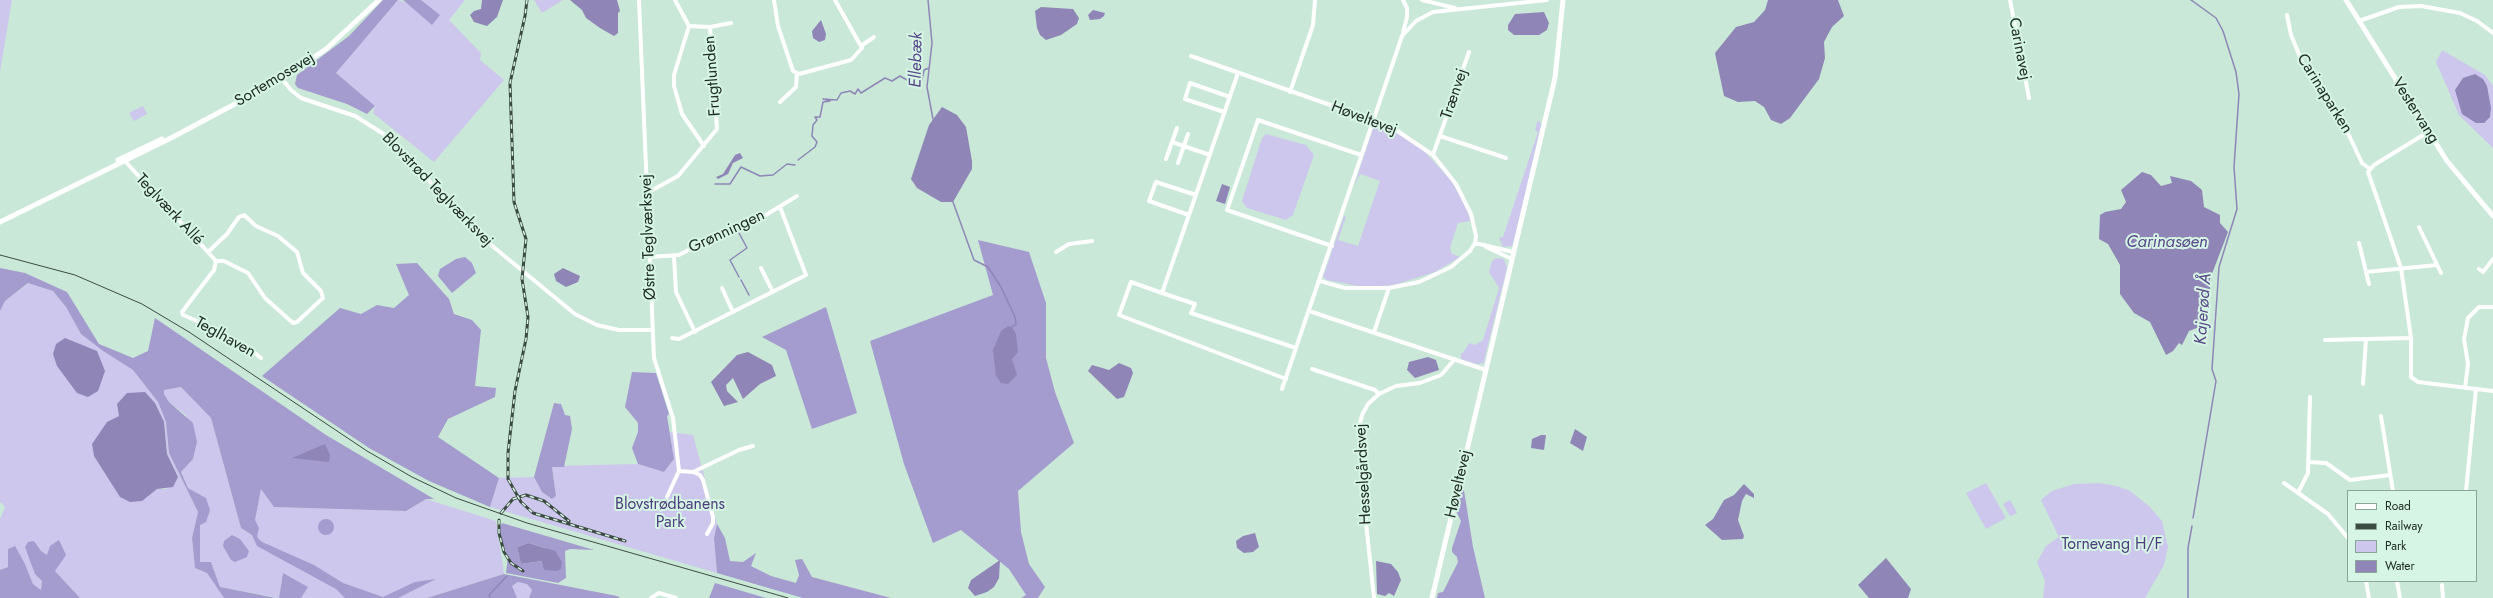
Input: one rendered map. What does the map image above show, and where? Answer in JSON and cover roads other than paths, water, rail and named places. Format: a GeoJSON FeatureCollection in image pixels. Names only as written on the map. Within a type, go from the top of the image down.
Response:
{"type":"FeatureCollection","features":[{"type":"Feature","properties":{"kind":"street","name":"Sortemosevej"},"geometry":{"type":"LineString","coordinates":[[363,15],[375,0]]}},
{"type":"Feature","properties":{"kind":"street","name":"Sortemosevej"},"geometry":{"type":"LineString","coordinates":[[0,220],[14,215],[123,160],[179,134],[282,79],[326,49],[379,0]]}},
{"type":"Feature","properties":{"kind":"street","name":"Østre Teglværksvej"},"geometry":{"type":"LineString","coordinates":[[639,0],[654,358],[672,418],[679,471]]}},
{"type":"Feature","properties":{"kind":"street","name":"Frugtlunden"},"geometry":{"type":"LineString","coordinates":[[675,0],[689,26],[676,68],[674,86],[682,114],[704,146]]}},
{"type":"Feature","properties":{"kind":"street"},"geometry":{"type":"LineString","coordinates":[[774,0],[778,26],[793,71],[797,73]]}},
{"type":"Feature","properties":{"kind":"street"},"geometry":{"type":"LineString","coordinates":[[835,0],[861,46]]}},
{"type":"Feature","properties":{"kind":"street"},"geometry":{"type":"LineString","coordinates":[[1290,92],[1313,25],[1314,0]]}},
{"type":"Feature","properties":{"kind":"street"},"geometry":{"type":"LineString","coordinates":[[1282,389],[1332,246],[1361,155],[1381,101],[1402,36],[1407,17],[1403,0]]}},
{"type":"Feature","properties":{"kind":"street"},"geometry":{"type":"LineString","coordinates":[[1422,0],[1457,9]]}},
{"type":"Feature","properties":{"kind":"street"},"geometry":{"type":"LineString","coordinates":[[1402,36],[1424,16],[1433,12],[1547,0]]}},
{"type":"Feature","properties":{"kind":"street","name":"Høveltevej"},"geometry":{"type":"LineString","coordinates":[[1432,598],[1555,78],[1563,0]]}},
{"type":"Feature","properties":{"kind":"street","name":"Carinavej"},"geometry":{"type":"LineString","coordinates":[[2010,0],[2029,98]]}},
{"type":"Feature","properties":{"kind":"street","name":"Vestervang"},"geometry":{"type":"LineString","coordinates":[[2346,0],[2447,161],[2493,216]]}},
{"type":"Feature","properties":{"kind":"street"},"geometry":{"type":"LineString","coordinates":[[2421,0],[2421,6]]}},
{"type":"Feature","properties":{"kind":"street"},"geometry":{"type":"LineString","coordinates":[[2359,21],[2399,7],[2421,6],[2460,13],[2477,21],[2493,33]]}},
{"type":"Feature","properties":{"kind":"street","name":"Carinaparken"},"geometry":{"type":"LineString","coordinates":[[2287,15],[2291,35],[2305,69],[2345,127],[2362,163],[2370,169]]}},
{"type":"Feature","properties":{"kind":"street","name":"Frugtlunden"},"geometry":{"type":"LineString","coordinates":[[689,26],[710,26],[731,23]]}},
{"type":"Feature","properties":{"kind":"street","name":"Frugtlunden"},"geometry":{"type":"LineString","coordinates":[[647,193],[678,176],[717,129],[710,26]]}},
{"type":"Feature","properties":{"kind":"street"},"geometry":{"type":"LineString","coordinates":[[797,73],[851,60],[859,53],[861,46],[874,37]]}},
{"type":"Feature","properties":{"kind":"street","name":"Trænvej"},"geometry":{"type":"LineString","coordinates":[[1433,155],[1469,52]]}},
{"type":"Feature","properties":{"kind":"street","name":"Høveltevej"},"geometry":{"type":"LineString","coordinates":[[1191,56],[1290,92],[1374,120],[1404,134],[1433,155],[1456,184],[1476,228],[1475,243]]}},
{"type":"Feature","properties":{"kind":"street"},"geometry":{"type":"LineString","coordinates":[[780,102],[796,87],[797,73]]}},
{"type":"Feature","properties":{"kind":"street"},"geometry":{"type":"LineString","coordinates":[[1162,293],[1238,73]]}},
{"type":"Feature","properties":{"kind":"street","name":"Blovstrød Teglværksvej"},"geometry":{"type":"LineString","coordinates":[[282,79],[291,90],[301,98],[355,116],[390,138],[472,230],[575,314],[597,325],[619,330],[652,330]]}},
{"type":"Feature","properties":{"kind":"street"},"geometry":{"type":"LineString","coordinates":[[1224,112],[1185,99],[1190,83],[1230,97]]}},
{"type":"Feature","properties":{"kind":"street"},"geometry":{"type":"LineString","coordinates":[[1332,246],[1227,210],[1258,120],[1361,155]]}},
{"type":"Feature","properties":{"kind":"street"},"geometry":{"type":"LineString","coordinates":[[1166,159],[1177,128]]}},
{"type":"Feature","properties":{"kind":"street"},"geometry":{"type":"LineString","coordinates":[[2428,132],[2370,169],[2368,177],[2401,268],[2411,338],[2411,374],[2414,380],[2493,391]]}},
{"type":"Feature","properties":{"kind":"street"},"geometry":{"type":"LineString","coordinates":[[1178,163],[1188,134]]}},
{"type":"Feature","properties":{"kind":"street","name":"Trænvej"},"geometry":{"type":"LineString","coordinates":[[1440,136],[1506,158]]}},
{"type":"Feature","properties":{"kind":"street"},"geometry":{"type":"LineString","coordinates":[[1172,142],[1210,155]]}},
{"type":"Feature","properties":{"kind":"street","name":"Teglværk Allé"},"geometry":{"type":"LineString","coordinates":[[123,160],[209,251],[216,261]]}},
{"type":"Feature","properties":{"kind":"street"},"geometry":{"type":"LineString","coordinates":[[1189,215],[1149,201],[1156,182],[1196,196]]}},
{"type":"Feature","properties":{"kind":"street","name":"Grønningen"},"geometry":{"type":"LineString","coordinates":[[650,257],[674,257],[725,231],[752,224],[797,196]]}},
{"type":"Feature","properties":{"kind":"street","name":"Grønningen"},"geometry":{"type":"LineString","coordinates":[[672,338],[679,339],[695,332],[804,277],[806,271],[780,207]]}},
{"type":"Feature","properties":{"kind":"street"},"geometry":{"type":"LineString","coordinates":[[209,251],[227,234],[239,217],[244,215],[256,226],[278,236],[297,252],[303,273],[321,291],[323,296],[304,317],[293,323],[265,298],[248,272],[224,261],[216,261]]}},
{"type":"Feature","properties":{"kind":"street"},"geometry":{"type":"LineString","coordinates":[[2419,227],[2440,273]]}},
{"type":"Feature","properties":{"kind":"street"},"geometry":{"type":"LineString","coordinates":[[1056,252],[1069,244],[1092,241]]}},
{"type":"Feature","properties":{"kind":"street"},"geometry":{"type":"LineString","coordinates":[[1320,281],[1345,288],[1389,288],[1433,276],[1465,256],[1475,243],[1512,259]]}},
{"type":"Feature","properties":{"kind":"street"},"geometry":{"type":"LineString","coordinates":[[2359,243],[2368,284]]}},
{"type":"Feature","properties":{"kind":"street"},"geometry":{"type":"LineString","coordinates":[[1486,247],[1514,252]]}},
{"type":"Feature","properties":{"kind":"street","name":"Grønningen"},"geometry":{"type":"LineString","coordinates":[[674,257],[676,292],[695,332]]}},
{"type":"Feature","properties":{"kind":"street"},"geometry":{"type":"LineString","coordinates":[[2480,269],[2483,272],[2493,259]]}},
{"type":"Feature","properties":{"kind":"street","name":"Teglhaven"},"geometry":{"type":"LineString","coordinates":[[216,261],[214,270],[182,312],[184,315],[204,324],[211,332],[250,349],[261,358]]}},
{"type":"Feature","properties":{"kind":"street"},"geometry":{"type":"LineString","coordinates":[[2366,272],[2437,264]]}},
{"type":"Feature","properties":{"kind":"street"},"geometry":{"type":"LineString","coordinates":[[761,268],[773,292]]}},
{"type":"Feature","properties":{"kind":"street"},"geometry":{"type":"LineString","coordinates":[[1286,379],[1119,315],[1131,282],[1194,304],[1192,313],[1296,348]]}},
{"type":"Feature","properties":{"kind":"street"},"geometry":{"type":"LineString","coordinates":[[722,288],[733,312]]}},
{"type":"Feature","properties":{"kind":"street"},"geometry":{"type":"LineString","coordinates":[[1374,332],[1389,288]]}},
{"type":"Feature","properties":{"kind":"street"},"geometry":{"type":"LineString","coordinates":[[2465,388],[2468,364],[2464,339],[2468,318],[2479,307],[2493,307]]}},
{"type":"Feature","properties":{"kind":"street"},"geometry":{"type":"LineString","coordinates":[[1309,311],[1486,370]]}},
{"type":"Feature","properties":{"kind":"street"},"geometry":{"type":"LineString","coordinates":[[2325,340],[2411,338]]}},
{"type":"Feature","properties":{"kind":"street"},"geometry":{"type":"LineString","coordinates":[[2363,384],[2366,339]]}},
{"type":"Feature","properties":{"kind":"street","name":"Hesselgårdsvej"},"geometry":{"type":"LineString","coordinates":[[1374,598],[1359,427],[1362,415],[1368,404],[1379,394],[1396,386],[1420,383],[1441,375],[1455,359]]}},
{"type":"Feature","properties":{"kind":"street"},"geometry":{"type":"LineString","coordinates":[[1312,369],[1375,390],[1379,394]]}},
{"type":"Feature","properties":{"kind":"street"},"geometry":{"type":"LineString","coordinates":[[2466,490],[2476,389]]}},
{"type":"Feature","properties":{"kind":"street"},"geometry":{"type":"LineString","coordinates":[[2298,493],[2306,478],[2308,462],[2310,397]]}},
{"type":"Feature","properties":{"kind":"street"},"geometry":{"type":"LineString","coordinates":[[2382,416],[2393,490]]}},
{"type":"Feature","properties":{"kind":"street"},"geometry":{"type":"LineString","coordinates":[[667,497],[679,471],[693,472],[739,450],[753,446]]}},
{"type":"Feature","properties":{"kind":"street"},"geometry":{"type":"LineString","coordinates":[[2308,462],[2326,463],[2350,480],[2390,475]]}},
{"type":"Feature","properties":{"kind":"street"},"geometry":{"type":"LineString","coordinates":[[693,472],[703,480],[714,517],[713,523],[707,534]]}},
{"type":"Feature","properties":{"kind":"street"},"geometry":{"type":"LineString","coordinates":[[2284,483],[2328,514],[2347,537]]}},
{"type":"Feature","properties":{"kind":"street"},"geometry":{"type":"LineString","coordinates":[[2366,582],[2369,598]]}},
{"type":"Feature","properties":{"kind":"street"},"geometry":{"type":"LineString","coordinates":[[2397,582],[2400,598]]}},
{"type":"Feature","properties":{"kind":"street"},"geometry":{"type":"LineString","coordinates":[[2442,585],[2443,598]]}},
{"type":"Feature","properties":{"kind":"street"},"geometry":{"type":"LineString","coordinates":[[651,598],[659,593],[676,598]]}},
{"type":"Feature","properties":{"kind":"water"},"geometry":{"type":"Polygon","coordinates":[[[482,0],[503,0],[497,17],[487,26],[474,22],[470,15],[474,11],[481,9],[482,0]]]}},
{"type":"Feature","properties":{"kind":"water"},"geometry":{"type":"Polygon","coordinates":[[[570,0],[617,0],[620,11],[618,13],[618,33],[614,36],[600,28],[586,18],[582,10],[570,0]]]}},
{"type":"Feature","properties":{"kind":"water"},"geometry":{"type":"Polygon","coordinates":[[[1768,0],[1838,0],[1844,16],[1832,27],[1824,42],[1825,58],[1819,79],[1790,118],[1781,124],[1771,120],[1764,107],[1755,101],[1738,102],[1724,96],[1715,53],[1736,27],[1754,22],[1765,10],[1768,0]]]}},
{"type":"Feature","properties":{"kind":"water"},"geometry":{"type":"Polygon","coordinates":[[[1041,7],[1073,9],[1079,18],[1077,24],[1061,35],[1046,40],[1040,35],[1037,28],[1035,11],[1041,7]]]}},
{"type":"Feature","properties":{"kind":"water"},"geometry":{"type":"Polygon","coordinates":[[[1093,10],[1105,13],[1104,16],[1100,19],[1090,20],[1088,15],[1093,10]]]}},
{"type":"Feature","properties":{"kind":"water"},"geometry":{"type":"Polygon","coordinates":[[[1544,12],[1549,23],[1547,30],[1539,35],[1514,35],[1508,30],[1508,25],[1515,14],[1544,12]]]}},
{"type":"Feature","properties":{"kind":"water"},"geometry":{"type":"Polygon","coordinates":[[[821,20],[826,34],[825,40],[819,42],[813,38],[812,31],[821,20]]]}},
{"type":"Feature","properties":{"kind":"water"},"geometry":{"type":"Polygon","coordinates":[[[2475,74],[2483,79],[2487,86],[2491,108],[2490,117],[2484,123],[2476,123],[2462,114],[2455,90],[2463,78],[2475,74]]]}},
{"type":"Feature","properties":{"kind":"water"},"geometry":{"type":"Polygon","coordinates":[[[942,107],[957,115],[966,127],[972,161],[972,169],[953,202],[941,202],[917,188],[911,179],[929,125],[942,107]]]}},
{"type":"Feature","properties":{"kind":"water"},"geometry":{"type":"Polygon","coordinates":[[[740,153],[743,158],[733,163],[728,174],[718,179],[716,177],[723,174],[735,155],[740,153]]]}},
{"type":"Feature","properties":{"kind":"water","name":"Carinasøen"},"geometry":{"type":"Polygon","coordinates":[[[2142,172],[2151,175],[2161,186],[2172,183],[2170,176],[2191,181],[2202,190],[2204,207],[2220,215],[2220,223],[2228,232],[2210,279],[2210,289],[2197,311],[2207,315],[2202,326],[2189,331],[2182,345],[2179,343],[2173,351],[2166,355],[2150,322],[2134,313],[2120,294],[2120,265],[2108,244],[2099,239],[2100,215],[2105,212],[2121,209],[2126,202],[2121,190],[2142,172]]]}},
{"type":"Feature","properties":{"kind":"water"},"geometry":{"type":"Polygon","coordinates":[[[1222,184],[1230,187],[1225,204],[1216,201],[1222,184]]]}},
{"type":"Feature","properties":{"kind":"water"},"geometry":{"type":"Polygon","coordinates":[[[563,268],[580,276],[578,282],[566,287],[556,281],[554,274],[563,268]]]}},
{"type":"Feature","properties":{"kind":"water"},"geometry":{"type":"Polygon","coordinates":[[[1008,326],[1012,327],[1016,334],[1018,352],[1012,359],[1017,375],[1008,384],[1001,383],[996,376],[993,350],[1001,331],[1008,326]]]}},
{"type":"Feature","properties":{"kind":"water"},"geometry":{"type":"Polygon","coordinates":[[[65,338],[97,351],[105,371],[98,391],[88,397],[77,393],[57,366],[53,354],[56,344],[65,338]]]}},
{"type":"Feature","properties":{"kind":"water"},"geometry":{"type":"Polygon","coordinates":[[[748,352],[772,365],[776,376],[760,384],[743,399],[733,378],[726,385],[727,391],[738,402],[724,406],[711,382],[737,355],[748,352]]]}},
{"type":"Feature","properties":{"kind":"water"},"geometry":{"type":"Polygon","coordinates":[[[1428,357],[1436,360],[1439,370],[1415,378],[1407,370],[1409,362],[1428,357]]]}},
{"type":"Feature","properties":{"kind":"water"},"geometry":{"type":"Polygon","coordinates":[[[1119,363],[1131,368],[1133,373],[1124,397],[1117,399],[1088,371],[1092,365],[1109,370],[1119,363]]]}},
{"type":"Feature","properties":{"kind":"water"},"geometry":{"type":"Polygon","coordinates":[[[145,392],[155,403],[164,422],[167,454],[178,477],[173,487],[157,489],[142,501],[130,502],[120,497],[94,456],[92,444],[107,422],[119,416],[117,404],[127,393],[145,392]]]}},
{"type":"Feature","properties":{"kind":"water"},"geometry":{"type":"Polygon","coordinates":[[[1575,429],[1587,437],[1583,451],[1570,443],[1575,429]]]}},
{"type":"Feature","properties":{"kind":"water"},"geometry":{"type":"Polygon","coordinates":[[[1541,435],[1546,435],[1544,450],[1531,448],[1532,439],[1541,435]]]}},
{"type":"Feature","properties":{"kind":"water"},"geometry":{"type":"Polygon","coordinates":[[[325,444],[330,455],[329,462],[292,458],[325,444]]]}},
{"type":"Feature","properties":{"kind":"water"},"geometry":{"type":"Polygon","coordinates":[[[1744,484],[1754,494],[1754,498],[1746,494],[1742,501],[1738,520],[1744,536],[1743,539],[1722,540],[1705,525],[1713,519],[1724,500],[1734,495],[1744,484]]]}},
{"type":"Feature","properties":{"kind":"water"},"geometry":{"type":"Polygon","coordinates":[[[1255,533],[1259,547],[1253,552],[1244,553],[1237,548],[1236,541],[1243,536],[1255,533]]]}},
{"type":"Feature","properties":{"kind":"water"},"geometry":{"type":"Polygon","coordinates":[[[529,543],[555,551],[562,562],[561,569],[557,571],[544,570],[542,561],[521,564],[517,547],[529,543]]]}},
{"type":"Feature","properties":{"kind":"water"},"geometry":{"type":"Polygon","coordinates":[[[1886,558],[1911,589],[1908,598],[1869,598],[1858,585],[1886,558]]]}},
{"type":"Feature","properties":{"kind":"water"},"geometry":{"type":"Polygon","coordinates":[[[1000,560],[999,578],[994,587],[987,592],[975,596],[968,588],[971,580],[1000,560]]]}},
{"type":"Feature","properties":{"kind":"water"},"geometry":{"type":"Polygon","coordinates":[[[1376,561],[1391,564],[1398,572],[1401,580],[1394,596],[1389,593],[1385,596],[1377,594],[1376,561]]]}},
{"type":"Feature","properties":{"kind":"waterway","name":"Ellebæk"},"geometry":{"type":"LineString","coordinates":[[928,0],[932,43],[927,87],[933,119]]}},
{"type":"Feature","properties":{"kind":"waterway","name":"Kajerød Å"},"geometry":{"type":"LineString","coordinates":[[2191,0],[2216,18],[2223,31],[2236,72],[2239,94],[2234,167],[2237,209],[2219,267],[2212,369],[2216,381],[2193,518]]}},
{"type":"Feature","properties":{"kind":"waterway"},"geometry":{"type":"LineString","coordinates":[[798,160],[815,147],[817,142],[812,136],[813,125],[817,120],[815,117],[820,117],[823,102],[830,101],[823,99],[837,100],[841,93],[850,91],[855,94],[858,89],[861,93],[885,78],[892,81],[900,76],[907,80],[916,74],[922,80],[924,70],[929,68]]}},
{"type":"Feature","properties":{"kind":"waterway"},"geometry":{"type":"LineString","coordinates":[[715,184],[730,184],[741,167],[760,176],[773,175],[787,164],[795,165]]}},
{"type":"Feature","properties":{"kind":"waterway","name":"Ellebæk"},"geometry":{"type":"LineString","coordinates":[[953,202],[974,260],[988,267],[1001,287],[1015,317],[1016,324],[1012,327]]}},
{"type":"Feature","properties":{"kind":"waterway"},"geometry":{"type":"LineString","coordinates":[[739,233],[747,248],[730,260],[739,277]]}},
{"type":"Feature","properties":{"kind":"waterway"},"geometry":{"type":"LineString","coordinates":[[741,280],[749,295]]}},
{"type":"Feature","properties":{"kind":"waterway","name":"Kajerød Å"},"geometry":{"type":"LineString","coordinates":[[2188,598],[2188,548],[2192,526]]}},
{"type":"Feature","properties":{"kind":"waterway"},"geometry":{"type":"LineString","coordinates":[[490,598],[489,595],[507,576]]}},
{"type":"Feature","properties":{"kind":"tram line"},"geometry":{"type":"LineString","coordinates":[[0,255],[75,275],[142,304],[189,332],[367,451],[412,477],[456,498],[527,523],[788,598]]}},
{"type":"Feature","properties":{"kind":"railway"},"geometry":{"type":"LineString","coordinates":[[527,0],[525,16],[510,83],[514,202],[526,239],[522,279],[528,317],[526,339],[515,391],[508,453],[508,479],[521,502],[533,513],[625,541]]}},
{"type":"Feature","properties":{"kind":"railway"},"geometry":{"type":"LineString","coordinates":[[501,513],[513,499],[526,495],[544,501],[569,521]]}},
{"type":"Feature","properties":{"kind":"railway"},"geometry":{"type":"LineString","coordinates":[[499,520],[499,533],[504,552],[511,563],[523,571]]}},
{"type":"Feature","properties":{"kind":"park label","name":"Blovstrødbanens Park"},"geometry":{"type":"Point","coordinates":[670,514]}},
{"type":"Feature","properties":{"kind":"park label","name":"Tornevang H/F"},"geometry":{"type":"Point","coordinates":[2112,545]}}]}
